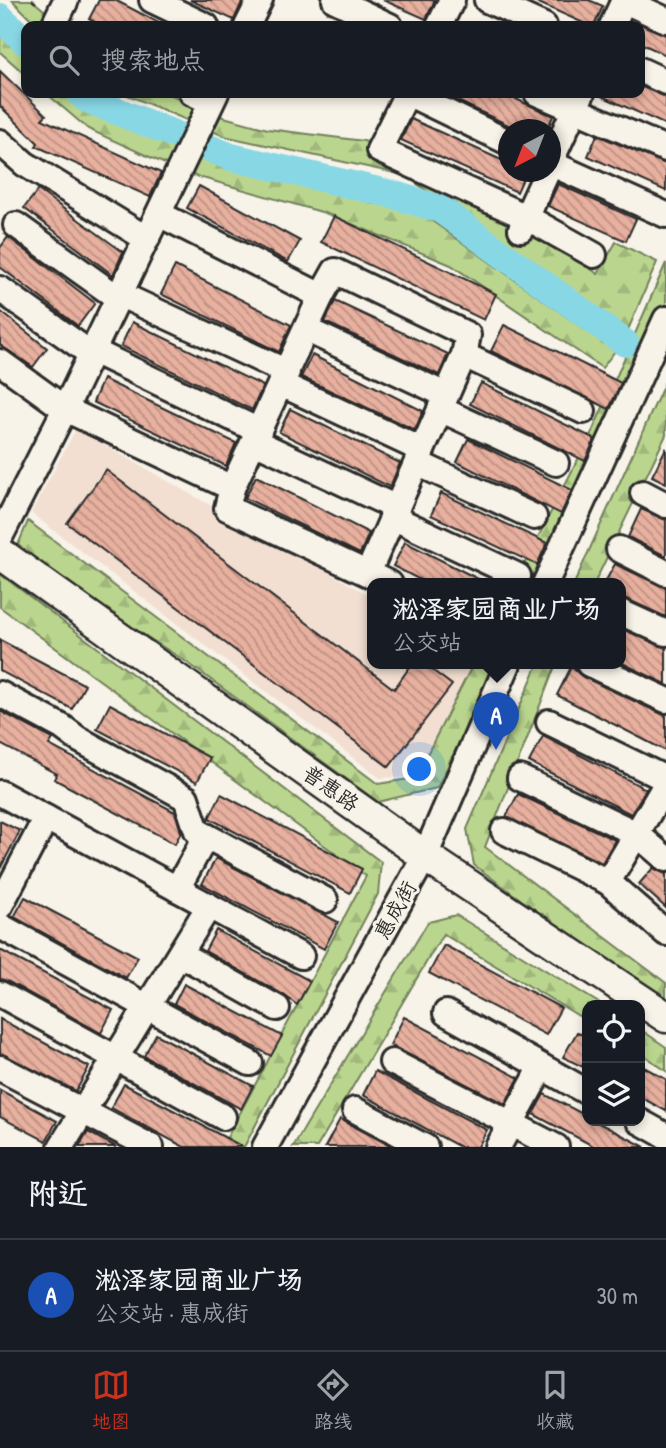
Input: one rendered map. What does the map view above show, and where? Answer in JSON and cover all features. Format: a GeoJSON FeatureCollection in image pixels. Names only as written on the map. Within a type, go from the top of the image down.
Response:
{"type":"FeatureCollection","features":[{"type":"Feature","properties":{"kind":"main road","name":"普惠路"},"geometry":{"type":"LineString","coordinates":[[0,553],[425,856],[666,1017]]}},
{"type":"Feature","properties":{"kind":"street"},"geometry":{"type":"LineString","coordinates":[[56,21],[66,0]]}},
{"type":"Feature","properties":{"kind":"street"},"geometry":{"type":"LineString","coordinates":[[152,0],[196,21]]}},
{"type":"Feature","properties":{"kind":"street"},"geometry":{"type":"LineString","coordinates":[[250,21],[260,0]]}},
{"type":"Feature","properties":{"kind":"street"},"geometry":{"type":"LineString","coordinates":[[335,0],[379,21]]}},
{"type":"Feature","properties":{"kind":"street"},"geometry":{"type":"LineString","coordinates":[[442,21],[452,0]]}},
{"type":"Feature","properties":{"kind":"street"},"geometry":{"type":"LineString","coordinates":[[487,0],[533,21]]}},
{"type":"Feature","properties":{"kind":"street"},"geometry":{"type":"LineString","coordinates":[[614,21],[624,0],[666,20]]}},
{"type":"Feature","properties":{"kind":"street"},"geometry":{"type":"LineString","coordinates":[[645,72],[666,82]]}},
{"type":"Feature","properties":{"kind":"street"},"geometry":{"type":"LineString","coordinates":[[0,537],[159,214],[205,98]]}},
{"type":"Feature","properties":{"kind":"street"},"geometry":{"type":"LineString","coordinates":[[405,98],[379,150],[594,255]]}},
{"type":"Feature","properties":{"kind":"street"},"geometry":{"type":"LineString","coordinates":[[417,98],[498,137]]}},
{"type":"Feature","properties":{"kind":"street"},"geometry":{"type":"LineString","coordinates":[[561,140],[578,101],[666,149]]}},
{"type":"Feature","properties":{"kind":"street"},"geometry":{"type":"LineString","coordinates":[[0,142],[25,163],[147,239]]}},
{"type":"Feature","properties":{"kind":"street"},"geometry":{"type":"LineString","coordinates":[[561,168],[666,215]]}},
{"type":"Feature","properties":{"kind":"street"},"geometry":{"type":"LineString","coordinates":[[524,223],[542,182]]}},
{"type":"Feature","properties":{"kind":"street"},"geometry":{"type":"LineString","coordinates":[[159,214],[321,296]]}},
{"type":"Feature","properties":{"kind":"street"},"geometry":{"type":"LineString","coordinates":[[16,225],[118,296],[284,378],[419,456],[534,517]]}},
{"type":"Feature","properties":{"kind":"street"},"geometry":{"type":"LineString","coordinates":[[377,578],[227,508],[232,488],[335,271],[468,335],[464,355],[394,512],[379,578]]}},
{"type":"Feature","properties":{"kind":"street"},"geometry":{"type":"LineString","coordinates":[[0,289],[92,352],[257,436],[394,512],[518,576]]}},
{"type":"Feature","properties":{"kind":"street"},"geometry":{"type":"LineString","coordinates":[[548,578],[666,319]]}},
{"type":"Feature","properties":{"kind":"street"},"geometry":{"type":"LineString","coordinates":[[307,330],[556,463]]}},
{"type":"Feature","properties":{"kind":"street"},"geometry":{"type":"LineString","coordinates":[[464,355],[583,411]]}},
{"type":"Feature","properties":{"kind":"street"},"geometry":{"type":"LineString","coordinates":[[0,362],[65,409],[232,488]]}},
{"type":"Feature","properties":{"kind":"street"},"geometry":{"type":"LineString","coordinates":[[643,493],[666,505]]}},
{"type":"Feature","properties":{"kind":"street"},"geometry":{"type":"LineString","coordinates":[[619,549],[666,573]]}},
{"type":"Feature","properties":{"kind":"street"},"geometry":{"type":"LineString","coordinates":[[626,615],[666,633]]}},
{"type":"Feature","properties":{"kind":"street","name":"惠成街"},"geometry":{"type":"LineString","coordinates":[[265,1147],[425,856],[506,669]]}},
{"type":"Feature","properties":{"kind":"street"},"geometry":{"type":"LineString","coordinates":[[600,669],[666,700]]}},
{"type":"Feature","properties":{"kind":"street"},"geometry":{"type":"LineString","coordinates":[[0,694],[186,798],[197,831],[325,900]]}},
{"type":"Feature","properties":{"kind":"street"},"geometry":{"type":"LineString","coordinates":[[549,722],[666,779]]}},
{"type":"Feature","properties":{"kind":"street"},"geometry":{"type":"LineString","coordinates":[[520,778],[637,834],[666,859]]}},
{"type":"Feature","properties":{"kind":"street"},"geometry":{"type":"LineString","coordinates":[[608,882],[666,784]]}},
{"type":"Feature","properties":{"kind":"street"},"geometry":{"type":"LineString","coordinates":[[0,793],[301,956]]}},
{"type":"Feature","properties":{"kind":"street"},"geometry":{"type":"LineString","coordinates":[[0,906],[8,871],[46,818]]}},
{"type":"Feature","properties":{"kind":"street"},"geometry":{"type":"LineString","coordinates":[[504,831],[608,882],[666,933]]}},
{"type":"Feature","properties":{"kind":"street"},"geometry":{"type":"LineString","coordinates":[[177,889],[206,836]]}},
{"type":"Feature","properties":{"kind":"street"},"geometry":{"type":"LineString","coordinates":[[61,1147],[209,906]]}},
{"type":"Feature","properties":{"kind":"street"},"geometry":{"type":"LineString","coordinates":[[0,926],[250,1063]]}},
{"type":"Feature","properties":{"kind":"street"},"geometry":{"type":"LineString","coordinates":[[180,954],[277,1008]]}},
{"type":"Feature","properties":{"kind":"street"},"geometry":{"type":"LineString","coordinates":[[0,994],[223,1117]]}},
{"type":"Feature","properties":{"kind":"street"},"geometry":{"type":"LineString","coordinates":[[446,1013],[582,1089]]}},
{"type":"Feature","properties":{"kind":"street"},"geometry":{"type":"LineString","coordinates":[[392,1062],[556,1147]]}},
{"type":"Feature","properties":{"kind":"street"},"geometry":{"type":"LineString","coordinates":[[498,1147],[542,1067]]}},
{"type":"Feature","properties":{"kind":"street"},"geometry":{"type":"LineString","coordinates":[[0,1068],[151,1147]]}},
{"type":"Feature","properties":{"kind":"street"},"geometry":{"type":"LineString","coordinates":[[355,1110],[425,1147]]}},
{"type":"Feature","properties":{"kind":"street"},"geometry":{"type":"LineString","coordinates":[[645,1124],[666,1136]]}},
{"type":"Feature","properties":{"kind":"shaded area"},"geometry":{"type":"Polygon","coordinates":[[[76,429],[367,594],[367,669],[488,669],[432,776],[380,778],[31,513],[76,429]]]}},
{"type":"Feature","properties":{"kind":"green space"},"geometry":{"type":"Polygon","coordinates":[[[12,0],[32,0],[57,21],[33,21],[12,0]]]}},
{"type":"Feature","properties":{"kind":"green space"},"geometry":{"type":"Polygon","coordinates":[[[0,27],[21,48],[21,71],[0,52],[0,27]]]}},
{"type":"Feature","properties":{"kind":"green space"},"geometry":{"type":"Polygon","coordinates":[[[52,98],[74,98],[210,160],[404,201],[615,351],[602,368],[451,265],[325,213],[185,173],[88,129],[52,98]]]}},
{"type":"Feature","properties":{"kind":"green space"},"geometry":{"type":"Polygon","coordinates":[[[135,98],[179,98],[220,116],[268,129],[364,141],[428,166],[520,219],[598,274],[616,242],[657,262],[628,330],[404,175],[224,136],[135,98]]]}},
{"type":"Feature","properties":{"kind":"green space"},"geometry":{"type":"Polygon","coordinates":[[[666,263],[666,308],[541,578],[517,578],[593,430],[666,263]]]}},
{"type":"Feature","properties":{"kind":"green space"},"geometry":{"type":"Polygon","coordinates":[[[665,382],[666,435],[597,578],[577,578],[665,382]]]}},
{"type":"Feature","properties":{"kind":"green space"},"geometry":{"type":"Polygon","coordinates":[[[28,521],[378,784],[415,778],[470,669],[496,669],[437,788],[378,802],[188,663],[15,552],[28,521]]]}},
{"type":"Feature","properties":{"kind":"green space"},"geometry":{"type":"Polygon","coordinates":[[[0,574],[381,862],[378,894],[244,1147],[222,1147],[366,876],[0,607],[0,574]]]}},
{"type":"Feature","properties":{"kind":"green space"},"geometry":{"type":"Polygon","coordinates":[[[536,669],[554,669],[485,847],[666,983],[666,1007],[474,865],[467,829],[536,669]]]}},
{"type":"Feature","properties":{"kind":"green space"},"geometry":{"type":"Polygon","coordinates":[[[456,915],[594,1000],[582,1000],[582,1018],[443,934],[317,1147],[293,1147],[428,922],[456,915]]]}},
{"type":"Feature","properties":{"kind":"green space"},"geometry":{"type":"Polygon","coordinates":[[[645,1032],[666,1047],[666,1071],[645,1056],[645,1032]]]}},
{"type":"Feature","properties":{"kind":"building"},"geometry":{"type":"Polygon","coordinates":[[[99,0],[115,0],[155,21],[93,21],[89,19],[99,0]]]}},
{"type":"Feature","properties":{"kind":"building"},"geometry":{"type":"Polygon","coordinates":[[[190,0],[243,0],[234,20],[190,0]]]}},
{"type":"Feature","properties":{"kind":"building"},"geometry":{"type":"Polygon","coordinates":[[[383,0],[435,0],[426,19],[383,0]]]}},
{"type":"Feature","properties":{"kind":"building"},"geometry":{"type":"Polygon","coordinates":[[[532,0],[589,0],[603,6],[596,21],[579,21],[532,0]]]}},
{"type":"Feature","properties":{"kind":"building"},"geometry":{"type":"Polygon","coordinates":[[[645,26],[666,35],[666,55],[645,45],[645,26]]]}},
{"type":"Feature","properties":{"kind":"building"},"geometry":{"type":"Polygon","coordinates":[[[0,71],[21,91],[21,98],[28,98],[46,115],[42,119],[161,173],[150,197],[36,146],[38,143],[0,106],[0,71]]]}},
{"type":"Feature","properties":{"kind":"building"},"geometry":{"type":"Polygon","coordinates":[[[645,88],[666,97],[666,125],[606,98],[645,98],[645,88]]]}},
{"type":"Feature","properties":{"kind":"building"},"geometry":{"type":"Polygon","coordinates":[[[452,98],[514,98],[553,116],[552,119],[498,120],[452,98]]]}},
{"type":"Feature","properties":{"kind":"building"},"geometry":{"type":"Polygon","coordinates":[[[411,119],[498,158],[498,182],[522,182],[517,192],[401,140],[411,119]]]}},
{"type":"Feature","properties":{"kind":"building"},"geometry":{"type":"Polygon","coordinates":[[[597,135],[666,164],[666,191],[588,156],[597,135]]]}},
{"type":"Feature","properties":{"kind":"building"},"geometry":{"type":"Polygon","coordinates":[[[558,184],[636,219],[626,241],[548,206],[558,184]]]}},
{"type":"Feature","properties":{"kind":"building"},"geometry":{"type":"Polygon","coordinates":[[[199,186],[300,241],[288,262],[187,208],[199,186]]]}},
{"type":"Feature","properties":{"kind":"building"},"geometry":{"type":"Polygon","coordinates":[[[38,190],[123,252],[113,275],[24,208],[38,190]]]}},
{"type":"Feature","properties":{"kind":"building"},"geometry":{"type":"Polygon","coordinates":[[[334,216],[496,294],[484,320],[321,242],[334,216]]]}},
{"type":"Feature","properties":{"kind":"building"},"geometry":{"type":"Polygon","coordinates":[[[8,237],[95,303],[78,326],[0,267],[0,248],[8,237]]]}},
{"type":"Feature","properties":{"kind":"building"},"geometry":{"type":"Polygon","coordinates":[[[175,266],[291,325],[279,352],[161,294],[175,266]]]}},
{"type":"Feature","properties":{"kind":"building"},"geometry":{"type":"Polygon","coordinates":[[[335,301],[448,354],[439,375],[325,322],[335,301]]]}},
{"type":"Feature","properties":{"kind":"building"},"geometry":{"type":"Polygon","coordinates":[[[0,311],[47,348],[33,367],[0,345],[0,311]]]}},
{"type":"Feature","properties":{"kind":"building"},"geometry":{"type":"Polygon","coordinates":[[[132,322],[263,386],[252,410],[121,346],[132,322]]]}},
{"type":"Feature","properties":{"kind":"building"},"geometry":{"type":"Polygon","coordinates":[[[504,325],[621,383],[609,409],[491,351],[504,325]]]}},
{"type":"Feature","properties":{"kind":"building"},"geometry":{"type":"Polygon","coordinates":[[[312,355],[423,411],[415,430],[301,377],[312,355]]]}},
{"type":"Feature","properties":{"kind":"building"},"geometry":{"type":"Polygon","coordinates":[[[103,379],[236,443],[226,466],[93,402],[103,379]]]}},
{"type":"Feature","properties":{"kind":"building"},"geometry":{"type":"Polygon","coordinates":[[[481,383],[595,439],[585,461],[470,404],[481,383]]]}},
{"type":"Feature","properties":{"kind":"building"},"geometry":{"type":"Polygon","coordinates":[[[290,409],[400,463],[390,487],[279,432],[290,409]]]}},
{"type":"Feature","properties":{"kind":"building"},"geometry":{"type":"Polygon","coordinates":[[[468,439],[572,490],[561,514],[457,462],[468,439]]]}},
{"type":"Feature","properties":{"kind":"building"},"geometry":{"type":"Polygon","coordinates":[[[666,448],[666,483],[652,476],[666,448]]]}},
{"type":"Feature","properties":{"kind":"building"},"geometry":{"type":"Polygon","coordinates":[[[106,470],[394,689],[408,669],[431,669],[452,685],[389,767],[67,523],[106,470]]]}},
{"type":"Feature","properties":{"kind":"building"},"geometry":{"type":"Polygon","coordinates":[[[256,476],[369,533],[360,554],[245,498],[256,476]]]}},
{"type":"Feature","properties":{"kind":"building"},"geometry":{"type":"Polygon","coordinates":[[[441,493],[547,543],[537,565],[431,515],[441,493]]]}},
{"type":"Feature","properties":{"kind":"building"},"geometry":{"type":"Polygon","coordinates":[[[641,509],[666,520],[666,556],[628,537],[641,509]]]}},
{"type":"Feature","properties":{"kind":"building"},"geometry":{"type":"Polygon","coordinates":[[[405,542],[476,578],[416,578],[393,566],[405,542]]]}},
{"type":"Feature","properties":{"kind":"building"},"geometry":{"type":"Polygon","coordinates":[[[615,564],[666,588],[666,617],[626,599],[626,578],[607,578],[615,564]]]}},
{"type":"Feature","properties":{"kind":"building"},"geometry":{"type":"Polygon","coordinates":[[[626,631],[666,648],[666,684],[626,665],[626,631]]]}},
{"type":"Feature","properties":{"kind":"building"},"geometry":{"type":"Polygon","coordinates":[[[0,640],[85,685],[72,709],[0,671],[0,640]]]}},
{"type":"Feature","properties":{"kind":"building"},"geometry":{"type":"Polygon","coordinates":[[[570,669],[573,669],[583,677],[666,716],[666,751],[557,695],[570,669]]]}},
{"type":"Feature","properties":{"kind":"building"},"geometry":{"type":"Polygon","coordinates":[[[110,704],[210,758],[197,782],[97,729],[110,704]]]}},
{"type":"Feature","properties":{"kind":"building"},"geometry":{"type":"Polygon","coordinates":[[[0,711],[53,739],[49,745],[175,812],[181,832],[175,844],[54,779],[57,774],[0,744],[0,711]]]}},
{"type":"Feature","properties":{"kind":"building"},"geometry":{"type":"Polygon","coordinates":[[[543,736],[646,789],[631,814],[529,762],[543,736]]]}},
{"type":"Feature","properties":{"kind":"building"},"geometry":{"type":"Polygon","coordinates":[[[221,794],[362,869],[350,893],[209,818],[221,794]]]}},
{"type":"Feature","properties":{"kind":"building"},"geometry":{"type":"Polygon","coordinates":[[[518,794],[615,840],[602,863],[506,817],[518,794]]]}},
{"type":"Feature","properties":{"kind":"building"},"geometry":{"type":"Polygon","coordinates":[[[0,821],[20,831],[0,869],[0,821]]]}},
{"type":"Feature","properties":{"kind":"building"},"geometry":{"type":"Polygon","coordinates":[[[216,858],[338,922],[324,949],[202,884],[216,858]]]}},
{"type":"Feature","properties":{"kind":"building"},"geometry":{"type":"Polygon","coordinates":[[[653,868],[666,874],[666,908],[639,884],[653,868]]]}},
{"type":"Feature","properties":{"kind":"building"},"geometry":{"type":"Polygon","coordinates":[[[25,897],[138,957],[126,978],[14,917],[25,897]]]}},
{"type":"Feature","properties":{"kind":"building"},"geometry":{"type":"Polygon","coordinates":[[[216,930],[310,981],[297,1005],[205,951],[216,930]]]}},
{"type":"Feature","properties":{"kind":"building"},"geometry":{"type":"Polygon","coordinates":[[[444,945],[561,1008],[546,1035],[429,973],[444,945]]]}},
{"type":"Feature","properties":{"kind":"building"},"geometry":{"type":"Polygon","coordinates":[[[0,950],[113,1010],[101,1033],[0,979],[0,950]]]}},
{"type":"Feature","properties":{"kind":"building"},"geometry":{"type":"Polygon","coordinates":[[[184,984],[282,1036],[271,1056],[174,1004],[184,984]]]}},
{"type":"Feature","properties":{"kind":"building"},"geometry":{"type":"Polygon","coordinates":[[[404,1017],[519,1078],[505,1104],[390,1045],[404,1017]]]}},
{"type":"Feature","properties":{"kind":"building"},"geometry":{"type":"Polygon","coordinates":[[[0,1019],[89,1067],[76,1091],[0,1053],[0,1019]]]}},
{"type":"Feature","properties":{"kind":"building"},"geometry":{"type":"Polygon","coordinates":[[[577,1032],[582,1034],[582,1066],[563,1057],[577,1032]]]}},
{"type":"Feature","properties":{"kind":"building"},"geometry":{"type":"Polygon","coordinates":[[[156,1034],[253,1086],[241,1109],[144,1056],[156,1034]]]}},
{"type":"Feature","properties":{"kind":"building"},"geometry":{"type":"Polygon","coordinates":[[[645,1068],[666,1079],[666,1111],[645,1100],[645,1068]]]}},
{"type":"Feature","properties":{"kind":"building"},"geometry":{"type":"Polygon","coordinates":[[[375,1071],[487,1130],[478,1147],[460,1147],[363,1095],[375,1071]]]}},
{"type":"Feature","properties":{"kind":"building"},"geometry":{"type":"Polygon","coordinates":[[[124,1084],[243,1147],[184,1147],[111,1108],[124,1084]]]}},
{"type":"Feature","properties":{"kind":"building"},"geometry":{"type":"Polygon","coordinates":[[[0,1090],[57,1121],[46,1141],[0,1117],[0,1090]]]}},
{"type":"Feature","properties":{"kind":"building"},"geometry":{"type":"Polygon","coordinates":[[[544,1094],[582,1113],[582,1126],[605,1126],[645,1147],[595,1147],[533,1114],[544,1094]]]}},
{"type":"Feature","properties":{"kind":"building"},"geometry":{"type":"Polygon","coordinates":[[[340,1119],[393,1147],[325,1147],[340,1119]]]}},
{"type":"Feature","properties":{"kind":"building"},"geometry":{"type":"Polygon","coordinates":[[[88,1132],[116,1147],[79,1147],[88,1132]]]}},
{"type":"Feature","properties":{"kind":"waterway"},"geometry":{"type":"LineString","coordinates":[[0,17],[21,37]]}},
{"type":"Feature","properties":{"kind":"waterway"},"geometry":{"type":"LineString","coordinates":[[86,98],[231,157],[391,194],[440,209],[625,343]]}},
{"type":"Feature","properties":{"kind":"place","name":"淞泽家园商业广场"},"geometry":{"type":"Point","coordinates":[496,750]}}]}
